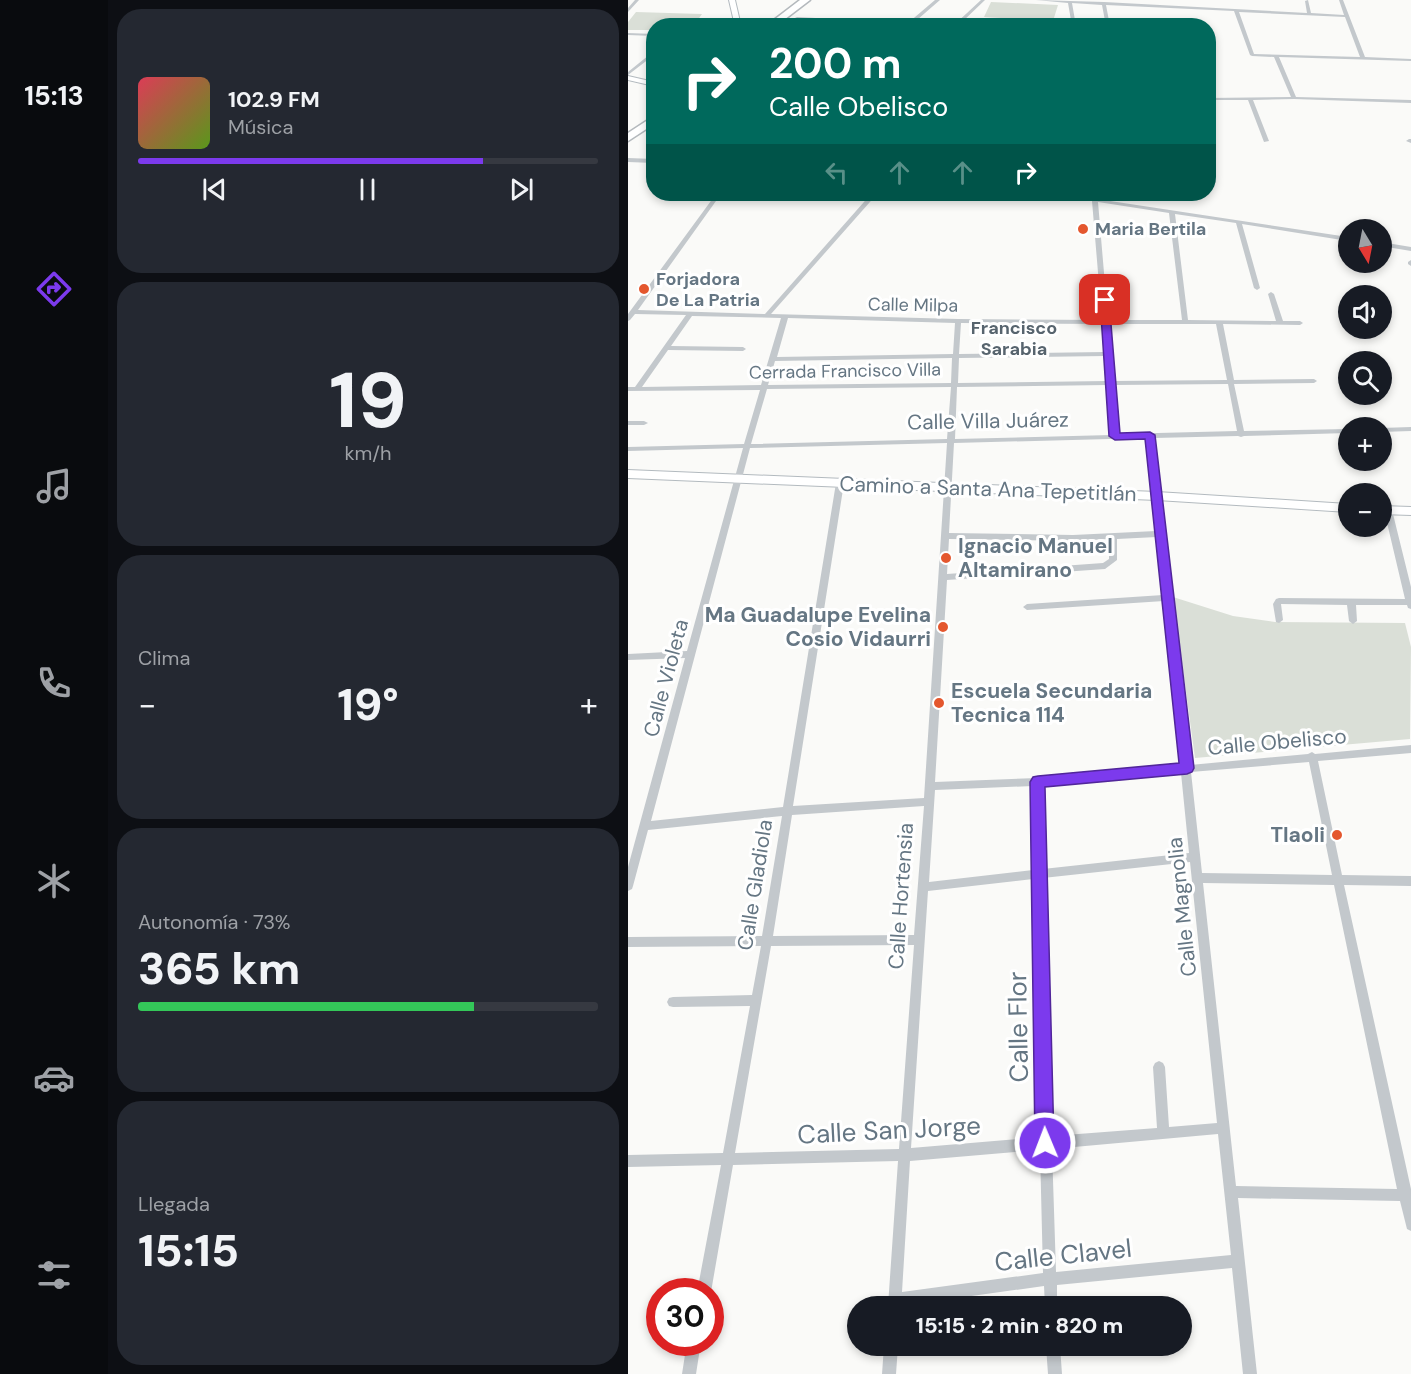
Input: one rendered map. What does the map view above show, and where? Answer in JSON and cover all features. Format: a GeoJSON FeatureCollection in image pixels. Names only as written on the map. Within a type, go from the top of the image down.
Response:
{"type":"FeatureCollection","features":[{"type":"Feature","properties":{"kind":"highway"},"geometry":{"type":"LineString","coordinates":[[797,18],[810,2]]}},
{"type":"Feature","properties":{"kind":"highway"},"geometry":{"type":"LineString","coordinates":[[783,18],[810,2]]}},
{"type":"Feature","properties":{"kind":"highway"},"geometry":{"type":"LineString","coordinates":[[628,126],[646,114]]}},
{"type":"Feature","properties":{"kind":"highway"},"geometry":{"type":"LineString","coordinates":[[628,138],[646,125]]}},
{"type":"Feature","properties":{"kind":"street"},"geometry":{"type":"LineString","coordinates":[[628,11],[637,0]]}},
{"type":"Feature","properties":{"kind":"street"},"geometry":{"type":"LineString","coordinates":[[732,0],[736,18]]}},
{"type":"Feature","properties":{"kind":"street"},"geometry":{"type":"LineString","coordinates":[[916,18],[938,0]]}},
{"type":"Feature","properties":{"kind":"street"},"geometry":{"type":"LineString","coordinates":[[964,18],[983,0]]}},
{"type":"Feature","properties":{"kind":"street"},"geometry":{"type":"LineString","coordinates":[[1038,0],[1347,16]]}},
{"type":"Feature","properties":{"kind":"street"},"geometry":{"type":"LineString","coordinates":[[1341,0],[1363,58]]}},
{"type":"Feature","properties":{"kind":"street"},"geometry":{"type":"LineString","coordinates":[[1070,2],[1073,18]]}},
{"type":"Feature","properties":{"kind":"street"},"geometry":{"type":"LineString","coordinates":[[1307,2],[1309,14]]}},
{"type":"Feature","properties":{"kind":"street"},"geometry":{"type":"LineString","coordinates":[[1104,3],[1107,18]]}},
{"type":"Feature","properties":{"kind":"street"},"geometry":{"type":"LineString","coordinates":[[1136,5],[1140,18]]}},
{"type":"Feature","properties":{"kind":"street"},"geometry":{"type":"LineString","coordinates":[[1147,5],[1150,18]]}},
{"type":"Feature","properties":{"kind":"street"},"geometry":{"type":"LineString","coordinates":[[1236,10],[1252,56],[1411,60]]}},
{"type":"Feature","properties":{"kind":"street"},"geometry":{"type":"LineString","coordinates":[[1138,12],[1173,11]]}},
{"type":"Feature","properties":{"kind":"street"},"geometry":{"type":"LineString","coordinates":[[628,34],[646,35]]}},
{"type":"Feature","properties":{"kind":"street"},"geometry":{"type":"LineString","coordinates":[[1276,56],[1294,98]]}},
{"type":"Feature","properties":{"kind":"street"},"geometry":{"type":"LineString","coordinates":[[628,76],[646,59]]}},
{"type":"Feature","properties":{"kind":"street"},"geometry":{"type":"LineString","coordinates":[[628,76],[646,82]]}},
{"type":"Feature","properties":{"kind":"street"},"geometry":{"type":"LineString","coordinates":[[1250,98],[1266,141]]}},
{"type":"Feature","properties":{"kind":"street"},"geometry":{"type":"LineString","coordinates":[[1216,99],[1294,98],[1411,102]]}},
{"type":"Feature","properties":{"kind":"street"},"geometry":{"type":"LineString","coordinates":[[628,160],[646,161]]}},
{"type":"Feature","properties":{"kind":"street"},"geometry":{"type":"LineString","coordinates":[[628,319],[713,201]]}},
{"type":"Feature","properties":{"kind":"street"},"geometry":{"type":"LineString","coordinates":[[766,316],[868,201]]}},
{"type":"Feature","properties":{"kind":"street"},"geometry":{"type":"LineString","coordinates":[[1095,201],[1115,436]]}},
{"type":"Feature","properties":{"kind":"street"},"geometry":{"type":"LineString","coordinates":[[1101,201],[1338,237]]}},
{"type":"Feature","properties":{"kind":"street"},"geometry":{"type":"LineString","coordinates":[[1172,213],[1185,322]]}},
{"type":"Feature","properties":{"kind":"street"},"geometry":{"type":"LineString","coordinates":[[1238,222],[1257,288]]}},
{"type":"Feature","properties":{"kind":"street"},"geometry":{"type":"LineString","coordinates":[[1392,246],[1411,249]]}},
{"type":"Feature","properties":{"kind":"street"},"geometry":{"type":"LineString","coordinates":[[1271,294],[1280,323]]}},
{"type":"Feature","properties":{"kind":"street","name":"Calle Milpa"},"geometry":{"type":"LineString","coordinates":[[633,312],[958,321],[1106,320],[1300,323]]}},
{"type":"Feature","properties":{"kind":"street"},"geometry":{"type":"LineString","coordinates":[[637,389],[690,314]]}},
{"type":"Feature","properties":{"kind":"street","name":"Calle Violeta"},"geometry":{"type":"LineString","coordinates":[[628,886],[634,845],[645,826],[747,446],[785,317]]}},
{"type":"Feature","properties":{"kind":"street","name":"Calle Hortensia"},"geometry":{"type":"LineString","coordinates":[[894,1296],[930,786],[958,321]]}},
{"type":"Feature","properties":{"kind":"street"},"geometry":{"type":"LineString","coordinates":[[1219,323],[1241,435]]}},
{"type":"Feature","properties":{"kind":"street"},"geometry":{"type":"LineString","coordinates":[[667,348],[743,349]]}},
{"type":"Feature","properties":{"kind":"street"},"geometry":{"type":"LineString","coordinates":[[773,359],[1109,354]]}},
{"type":"Feature","properties":{"kind":"street","name":"Cerrada Francisco Villa"},"geometry":{"type":"LineString","coordinates":[[628,389],[1314,381]]}},
{"type":"Feature","properties":{"kind":"street"},"geometry":{"type":"LineString","coordinates":[[628,423],[644,423]]}},
{"type":"Feature","properties":{"kind":"street"},"geometry":{"type":"LineString","coordinates":[[1392,430],[1411,429]]}},
{"type":"Feature","properties":{"kind":"street","name":"Calle Villa Juárez"},"geometry":{"type":"LineString","coordinates":[[628,449],[1338,431]]}},
{"type":"Feature","properties":{"kind":"street","name":"Calle Magnolia"},"geometry":{"type":"LineString","coordinates":[[1150,435],[1250,1374]]}},
{"type":"Feature","properties":{"kind":"street","name":"Camino a Santa Ana Tepetitlán"},"geometry":{"type":"LineString","coordinates":[[628,474],[1157,496],[1338,507]]}},
{"type":"Feature","properties":{"kind":"street","name":"Calle Gladiola"},"geometry":{"type":"LineString","coordinates":[[707,1278],[789,811],[840,483]]}},
{"type":"Feature","properties":{"kind":"street"},"geometry":{"type":"LineString","coordinates":[[1392,510],[1411,511]]}},
{"type":"Feature","properties":{"kind":"street"},"geometry":{"type":"LineString","coordinates":[[945,536],[1073,538],[1161,534]]}},
{"type":"Feature","properties":{"kind":"street"},"geometry":{"type":"LineString","coordinates":[[942,577],[1105,566],[1113,560],[1113,536]]}},
{"type":"Feature","properties":{"kind":"street"},"geometry":{"type":"LineString","coordinates":[[1279,620],[1277,604],[1279,601],[1410,604],[1391,537]]}},
{"type":"Feature","properties":{"kind":"street"},"geometry":{"type":"LineString","coordinates":[[1027,608],[1168,598]]}},
{"type":"Feature","properties":{"kind":"street"},"geometry":{"type":"LineString","coordinates":[[1351,601],[1353,621]]}},
{"type":"Feature","properties":{"kind":"street"},"geometry":{"type":"LineString","coordinates":[[628,657],[691,654]]}},
{"type":"Feature","properties":{"kind":"street","name":"Calle Obelisco"},"geometry":{"type":"LineString","coordinates":[[930,786],[1038,782],[1411,749]]}},
{"type":"Feature","properties":{"kind":"street"},"geometry":{"type":"LineString","coordinates":[[1312,756],[1407,1195],[1411,1225]]}},
{"type":"Feature","properties":{"kind":"street","name":"Calle Flor"},"geometry":{"type":"LineString","coordinates":[[1038,782],[1038,874],[1050,1296]]}},
{"type":"Feature","properties":{"kind":"street"},"geometry":{"type":"LineString","coordinates":[[645,826],[789,811],[928,802]]}},
{"type":"Feature","properties":{"kind":"street"},"geometry":{"type":"LineString","coordinates":[[922,887],[1196,857]]}},
{"type":"Feature","properties":{"kind":"street"},"geometry":{"type":"LineString","coordinates":[[1198,878],[1338,878],[1411,881]]}},
{"type":"Feature","properties":{"kind":"street"},"geometry":{"type":"LineString","coordinates":[[628,942],[919,940]]}},
{"type":"Feature","properties":{"kind":"street"},"geometry":{"type":"LineString","coordinates":[[673,1002],[757,1000]]}},
{"type":"Feature","properties":{"kind":"street"},"geometry":{"type":"LineString","coordinates":[[1159,1067],[1163,1133]]}},
{"type":"Feature","properties":{"kind":"street","name":"Calle San Jorge"},"geometry":{"type":"LineString","coordinates":[[628,1161],[904,1155],[1224,1128]]}},
{"type":"Feature","properties":{"kind":"street"},"geometry":{"type":"LineString","coordinates":[[1231,1192],[1407,1195]]}},
{"type":"Feature","properties":{"kind":"street","name":"Calle Clavel"},"geometry":{"type":"LineString","coordinates":[[939,1296],[1049,1279],[1238,1261]]}},
{"type":"Feature","properties":{"kind":"street"},"geometry":{"type":"LineString","coordinates":[[689,1374],[692,1356]]}},
{"type":"Feature","properties":{"kind":"street"},"geometry":{"type":"LineString","coordinates":[[889,1374],[890,1356]]}},
{"type":"Feature","properties":{"kind":"street"},"geometry":{"type":"LineString","coordinates":[[1054,1356],[1055,1374]]}},
{"type":"Feature","properties":{"kind":"shaded area"},"geometry":{"type":"Polygon","coordinates":[[[991,2],[1058,5],[1054,18],[984,17],[991,2]]]}},
{"type":"Feature","properties":{"kind":"shaded area"},"geometry":{"type":"Polygon","coordinates":[[[636,12],[702,14],[699,18],[646,18],[646,30],[628,30],[628,22],[636,12]]]}},
{"type":"Feature","properties":{"kind":"shaded area"},"geometry":{"type":"Polygon","coordinates":[[[1173,597],[1233,616],[1275,622],[1405,623],[1411,647],[1410,739],[1195,758],[1173,597]]]}},
{"type":"Feature","properties":{"kind":"place","name":"Maria Bertila"},"geometry":{"type":"Point","coordinates":[1083,229]}},
{"type":"Feature","properties":{"kind":"place","name":"Forjadora De La Patria"},"geometry":{"type":"Point","coordinates":[644,289]}},
{"type":"Feature","properties":{"kind":"place","name":"Ignacio Manuel Altamirano"},"geometry":{"type":"Point","coordinates":[946,558]}},
{"type":"Feature","properties":{"kind":"place","name":"Ma Guadalupe Evelina Cosio Vidaurri"},"geometry":{"type":"Point","coordinates":[943,627]}},
{"type":"Feature","properties":{"kind":"place","name":"Escuela Secundaria Tecnica 114"},"geometry":{"type":"Point","coordinates":[939,703]}},
{"type":"Feature","properties":{"kind":"place","name":"Tlaoli"},"geometry":{"type":"Point","coordinates":[1337,835]}},
{"type":"Feature","properties":{"kind":"district","name":"Francisco Sarabia"},"geometry":{"type":"Point","coordinates":[1014,338]}},
{"type":"Feature","properties":{"kind":"route"},"geometry":{"type":"LineString","coordinates":[[1045,1143],[1038,782],[1187,768],[1150,435],[1115,436],[1105,300]]}}]}
